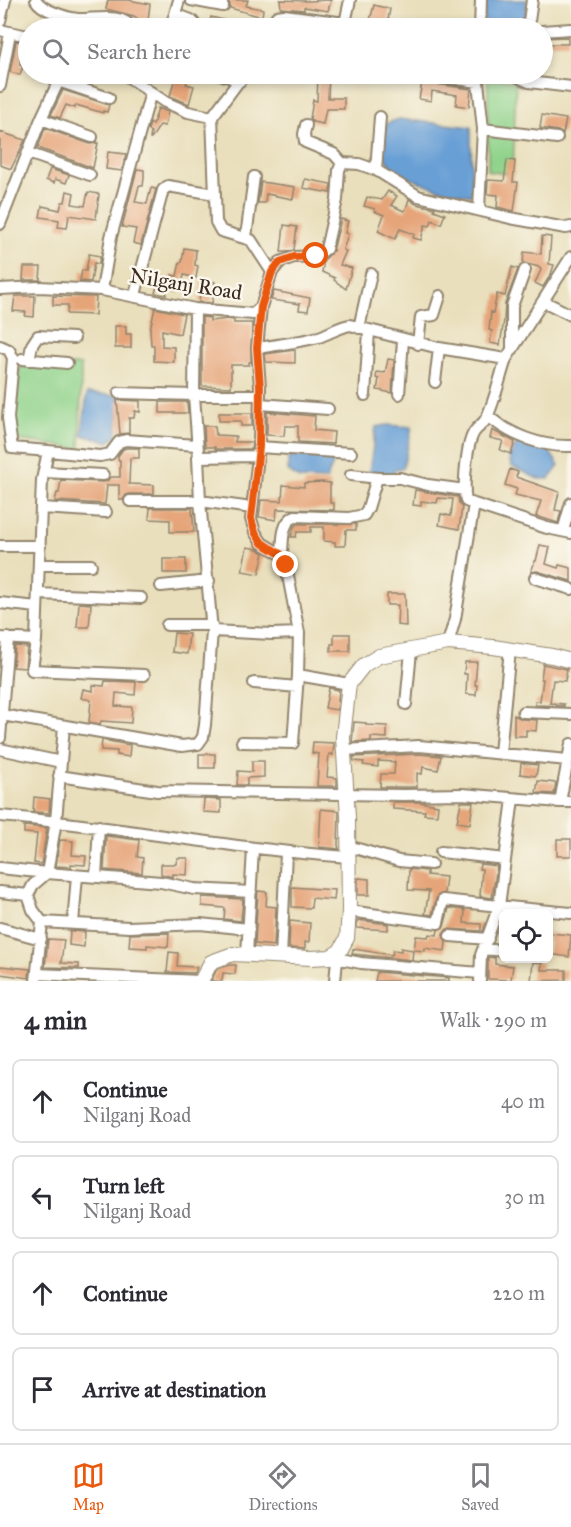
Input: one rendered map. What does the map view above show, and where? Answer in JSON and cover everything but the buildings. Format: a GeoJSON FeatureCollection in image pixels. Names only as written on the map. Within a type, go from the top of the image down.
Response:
{"type":"FeatureCollection","features":[{"type":"Feature","properties":{"kind":"street"},"geometry":{"type":"LineString","coordinates":[[0,21],[5,0]]}},
{"type":"Feature","properties":{"kind":"street"},"geometry":{"type":"LineString","coordinates":[[36,0],[40,6],[75,18]]}},
{"type":"Feature","properties":{"kind":"street"},"geometry":{"type":"LineString","coordinates":[[174,18],[179,0]]}},
{"type":"Feature","properties":{"kind":"street"},"geometry":{"type":"LineString","coordinates":[[191,0],[223,6]]}},
{"type":"Feature","properties":{"kind":"street"},"geometry":{"type":"LineString","coordinates":[[348,18],[350,0]]}},
{"type":"Feature","properties":{"kind":"street"},"geometry":{"type":"LineString","coordinates":[[480,18],[481,0]]}},
{"type":"Feature","properties":{"kind":"street"},"geometry":{"type":"LineString","coordinates":[[529,18],[532,0]]}},
{"type":"Feature","properties":{"kind":"street"},"geometry":{"type":"LineString","coordinates":[[175,14],[186,18]]}},
{"type":"Feature","properties":{"kind":"street"},"geometry":{"type":"LineString","coordinates":[[276,18],[284,15],[301,18]]}},
{"type":"Feature","properties":{"kind":"street"},"geometry":{"type":"LineString","coordinates":[[86,18],[97,16],[106,18]]}},
{"type":"Feature","properties":{"kind":"street"},"geometry":{"type":"LineString","coordinates":[[553,30],[571,29]]}},
{"type":"Feature","properties":{"kind":"street"},"geometry":{"type":"LineString","coordinates":[[0,86],[5,32]]}},
{"type":"Feature","properties":{"kind":"street"},"geometry":{"type":"LineString","coordinates":[[0,224],[57,84]]}},
{"type":"Feature","properties":{"kind":"street"},"geometry":{"type":"LineString","coordinates":[[76,84],[109,98]]}},
{"type":"Feature","properties":{"kind":"street"},"geometry":{"type":"LineString","coordinates":[[139,84],[165,102],[188,112],[212,116]]}},
{"type":"Feature","properties":{"kind":"street"},"geometry":{"type":"LineString","coordinates":[[237,84],[212,116],[216,222],[218,228],[226,233],[246,237],[256,246],[272,272]]}},
{"type":"Feature","properties":{"kind":"street"},"geometry":{"type":"LineString","coordinates":[[478,209],[483,129],[479,84]]}},
{"type":"Feature","properties":{"kind":"street"},"geometry":{"type":"LineString","coordinates":[[546,84],[571,87]]}},
{"type":"Feature","properties":{"kind":"street"},"geometry":{"type":"LineString","coordinates":[[102,290],[111,237],[151,92]]}},
{"type":"Feature","properties":{"kind":"street"},"geometry":{"type":"LineString","coordinates":[[375,170],[380,117]]}},
{"type":"Feature","properties":{"kind":"street"},"geometry":{"type":"LineString","coordinates":[[41,119],[92,137]]}},
{"type":"Feature","properties":{"kind":"street"},"geometry":{"type":"LineString","coordinates":[[306,125],[305,142],[334,154],[342,164],[359,164],[375,170],[418,196],[510,218],[571,227]]}},
{"type":"Feature","properties":{"kind":"street"},"geometry":{"type":"LineString","coordinates":[[483,129],[557,138]]}},
{"type":"Feature","properties":{"kind":"street"},"geometry":{"type":"LineString","coordinates":[[28,153],[90,175]]}},
{"type":"Feature","properties":{"kind":"street","name":"Nilganj Road"},"geometry":{"type":"LineString","coordinates":[[0,289],[102,290],[195,309],[253,314],[261,307],[272,272],[280,262],[294,257],[316,256],[326,249],[337,200],[339,170],[342,164]]}},
{"type":"Feature","properties":{"kind":"street"},"geometry":{"type":"LineString","coordinates":[[246,237],[254,177]]}},
{"type":"Feature","properties":{"kind":"street"},"geometry":{"type":"LineString","coordinates":[[135,295],[163,190],[168,186],[175,186],[215,194]]}},
{"type":"Feature","properties":{"kind":"street"},"geometry":{"type":"LineString","coordinates":[[571,257],[509,355],[488,416],[474,432],[468,458],[465,490],[466,501],[567,532],[571,503]]}},
{"type":"Feature","properties":{"kind":"street"},"geometry":{"type":"LineString","coordinates":[[509,355],[512,306],[525,270]]}},
{"type":"Feature","properties":{"kind":"street"},"geometry":{"type":"LineString","coordinates":[[365,395],[364,329],[371,274]]}},
{"type":"Feature","properties":{"kind":"street"},"geometry":{"type":"LineString","coordinates":[[418,344],[421,317],[434,315],[440,296]]}},
{"type":"Feature","properties":{"kind":"street"},"geometry":{"type":"LineString","coordinates":[[543,301],[571,315]]}},
{"type":"Feature","properties":{"kind":"street"},"geometry":{"type":"LineString","coordinates":[[261,307],[257,348],[260,400],[259,451],[251,519],[262,543],[282,555]]}},
{"type":"Feature","properties":{"kind":"street"},"geometry":{"type":"LineString","coordinates":[[2,715],[182,746],[198,744],[203,737],[212,628],[200,501],[194,395],[195,309]]}},
{"type":"Feature","properties":{"kind":"street"},"geometry":{"type":"LineString","coordinates":[[257,348],[318,337],[342,326],[350,325],[438,348],[509,355]]}},
{"type":"Feature","properties":{"kind":"street"},"geometry":{"type":"LineString","coordinates":[[28,360],[32,345],[38,336],[74,338]]}},
{"type":"Feature","properties":{"kind":"street"},"geometry":{"type":"LineString","coordinates":[[399,394],[403,340]]}},
{"type":"Feature","properties":{"kind":"street"},"geometry":{"type":"LineString","coordinates":[[0,346],[9,350],[13,358],[4,417],[6,448],[100,456],[110,454],[119,442],[126,441],[197,445]]}},
{"type":"Feature","properties":{"kind":"street"},"geometry":{"type":"LineString","coordinates":[[435,382],[438,348]]}},
{"type":"Feature","properties":{"kind":"street"},"geometry":{"type":"LineString","coordinates":[[13,358],[67,363]]}},
{"type":"Feature","properties":{"kind":"street"},"geometry":{"type":"LineString","coordinates":[[119,393],[260,400],[328,409]]}},
{"type":"Feature","properties":{"kind":"street"},"geometry":{"type":"LineString","coordinates":[[488,416],[501,427],[516,435],[543,443],[571,446]]}},
{"type":"Feature","properties":{"kind":"street"},"geometry":{"type":"LineString","coordinates":[[48,451],[44,472],[36,640],[32,670],[144,675]]}},
{"type":"Feature","properties":{"kind":"street"},"geometry":{"type":"LineString","coordinates":[[198,457],[259,451],[351,453]]}},
{"type":"Feature","properties":{"kind":"street"},"geometry":{"type":"LineString","coordinates":[[44,472],[103,475]]}},
{"type":"Feature","properties":{"kind":"street"},"geometry":{"type":"LineString","coordinates":[[351,475],[400,478],[428,485],[465,490]]}},
{"type":"Feature","properties":{"kind":"street"},"geometry":{"type":"LineString","coordinates":[[242,742],[293,743],[299,633],[282,555],[285,525],[295,516],[349,518],[364,515],[379,478]]}},
{"type":"Feature","properties":{"kind":"street"},"geometry":{"type":"LineString","coordinates":[[130,501],[200,501],[252,508]]}},
{"type":"Feature","properties":{"kind":"street"},"geometry":{"type":"LineString","coordinates":[[448,643],[456,619],[474,504]]}},
{"type":"Feature","properties":{"kind":"street"},"geometry":{"type":"LineString","coordinates":[[42,508],[106,512]]}},
{"type":"Feature","properties":{"kind":"street"},"geometry":{"type":"LineString","coordinates":[[0,546],[40,546]]}},
{"type":"Feature","properties":{"kind":"street"},"geometry":{"type":"LineString","coordinates":[[39,565],[91,565]]}},
{"type":"Feature","properties":{"kind":"street"},"geometry":{"type":"LineString","coordinates":[[535,578],[571,590]]}},
{"type":"Feature","properties":{"kind":"street"},"geometry":{"type":"LineString","coordinates":[[161,586],[209,581]]}},
{"type":"Feature","properties":{"kind":"street"},"geometry":{"type":"LineString","coordinates":[[38,594],[141,598]]}},
{"type":"Feature","properties":{"kind":"street"},"geometry":{"type":"LineString","coordinates":[[0,603],[37,607]]}},
{"type":"Feature","properties":{"kind":"street"},"geometry":{"type":"LineString","coordinates":[[167,625],[272,634],[299,633]]}},
{"type":"Feature","properties":{"kind":"street"},"geometry":{"type":"LineString","coordinates":[[0,738],[4,638],[36,640]]}},
{"type":"Feature","properties":{"kind":"street"},"geometry":{"type":"LineString","coordinates":[[335,981],[333,958],[340,951],[346,938],[349,911],[343,737],[349,684],[364,665],[379,656],[448,643],[510,649],[571,661]]}},
{"type":"Feature","properties":{"kind":"street"},"geometry":{"type":"LineString","coordinates":[[500,753],[510,649]]}},
{"type":"Feature","properties":{"kind":"street"},"geometry":{"type":"LineString","coordinates":[[406,704],[411,651]]}},
{"type":"Feature","properties":{"kind":"street"},"geometry":{"type":"LineString","coordinates":[[298,675],[349,684]]}},
{"type":"Feature","properties":{"kind":"street"},"geometry":{"type":"LineString","coordinates":[[254,683],[297,687]]}},
{"type":"Feature","properties":{"kind":"street"},"geometry":{"type":"LineString","coordinates":[[523,712],[571,714]]}},
{"type":"Feature","properties":{"kind":"street"},"geometry":{"type":"LineString","coordinates":[[64,726],[56,821],[47,873],[33,885],[28,895],[33,910],[42,922],[36,977],[201,981],[211,962],[233,954],[333,958],[436,976],[480,977],[481,955],[499,906],[513,799]]}},
{"type":"Feature","properties":{"kind":"street"},"geometry":{"type":"LineString","coordinates":[[59,776],[157,791],[462,794],[566,802],[571,744]]}},
{"type":"Feature","properties":{"kind":"street"},"geometry":{"type":"LineString","coordinates":[[344,750],[419,746],[568,760]]}},
{"type":"Feature","properties":{"kind":"street"},"geometry":{"type":"LineString","coordinates":[[0,749],[61,762]]}},
{"type":"Feature","properties":{"kind":"street"},"geometry":{"type":"LineString","coordinates":[[0,816],[99,826],[286,853],[348,852],[431,864]]}},
{"type":"Feature","properties":{"kind":"street"},"geometry":{"type":"LineString","coordinates":[[96,877],[99,826]]}},
{"type":"Feature","properties":{"kind":"street"},"geometry":{"type":"LineString","coordinates":[[247,955],[253,849]]}},
{"type":"Feature","properties":{"kind":"street"},"geometry":{"type":"LineString","coordinates":[[441,852],[505,859]]}},
{"type":"Feature","properties":{"kind":"street"},"geometry":{"type":"LineString","coordinates":[[281,957],[286,853]]}},
{"type":"Feature","properties":{"kind":"street"},"geometry":{"type":"LineString","coordinates":[[0,868],[161,882],[194,889],[251,892]]}},
{"type":"Feature","properties":{"kind":"street"},"geometry":{"type":"LineString","coordinates":[[73,924],[77,876]]}},
{"type":"Feature","properties":{"kind":"street"},"geometry":{"type":"LineString","coordinates":[[0,892],[28,895]]}},
{"type":"Feature","properties":{"kind":"street"},"geometry":{"type":"LineString","coordinates":[[349,911],[438,923],[443,900],[571,913]]}},
{"type":"Feature","properties":{"kind":"street"},"geometry":{"type":"LineString","coordinates":[[42,922],[129,927],[200,924],[249,929]]}},
{"type":"Feature","properties":{"kind":"street"},"geometry":{"type":"LineString","coordinates":[[0,928],[41,939]]}},
{"type":"Feature","properties":{"kind":"street"},"geometry":{"type":"LineString","coordinates":[[450,936],[499,949]]}},
{"type":"Feature","properties":{"kind":"green space"},"geometry":{"type":"Polygon","coordinates":[[[488,84],[516,84],[513,175],[488,171],[488,84]]]}},
{"type":"Feature","properties":{"kind":"green space"},"geometry":{"type":"Polygon","coordinates":[[[81,365],[80,449],[13,439],[20,366],[81,365]]]}},
{"type":"Feature","properties":{"kind":"water"},"geometry":{"type":"Polygon","coordinates":[[[485,0],[527,0],[526,18],[484,18],[485,0]]]}},
{"type":"Feature","properties":{"kind":"water"},"geometry":{"type":"Polygon","coordinates":[[[399,119],[471,127],[472,195],[447,192],[396,173],[383,155],[385,124],[399,119]]]}},
{"type":"Feature","properties":{"kind":"water"},"geometry":{"type":"Polygon","coordinates":[[[87,393],[119,396],[117,435],[109,442],[82,435],[87,393]]]}},
{"type":"Feature","properties":{"kind":"water"},"geometry":{"type":"Polygon","coordinates":[[[387,425],[412,427],[403,468],[395,469],[393,476],[369,472],[376,427],[387,425]]]}},
{"type":"Feature","properties":{"kind":"water"},"geometry":{"type":"Polygon","coordinates":[[[518,442],[546,446],[559,466],[549,479],[538,479],[511,466],[509,456],[518,442]]]}},
{"type":"Feature","properties":{"kind":"water"},"geometry":{"type":"Polygon","coordinates":[[[288,456],[333,457],[333,464],[326,480],[299,479],[288,471],[288,456]]]}},
{"type":"Feature","properties":{"kind":"route"},"geometry":{"type":"LineString","coordinates":[[286,565],[282,555],[262,543],[251,519],[259,447],[260,387],[257,348],[261,307],[272,272],[280,262],[294,257],[316,256]]}}]}
